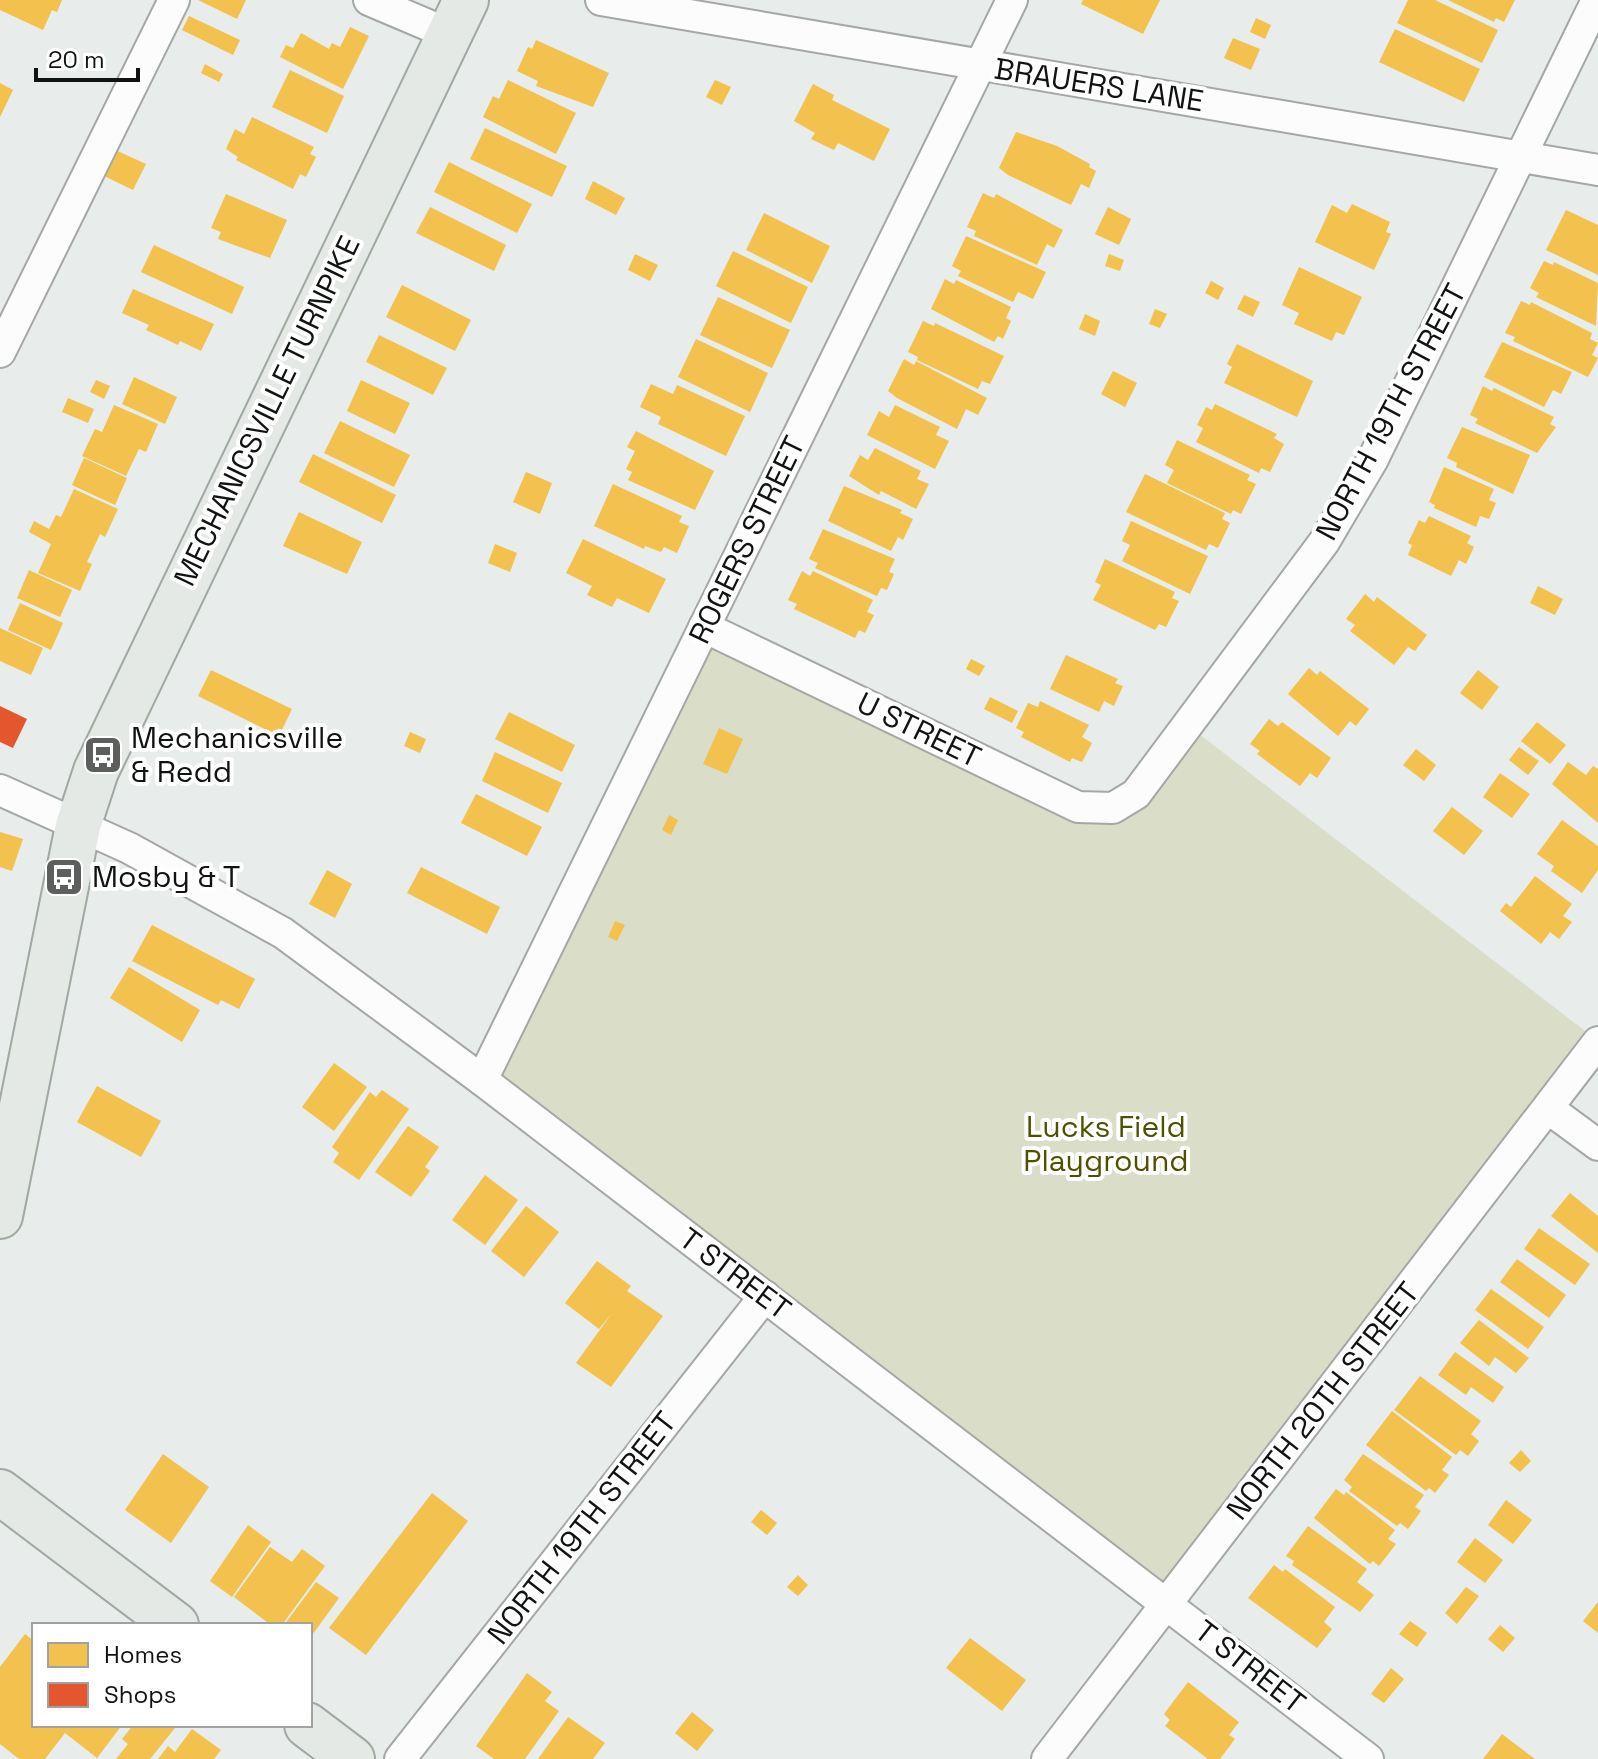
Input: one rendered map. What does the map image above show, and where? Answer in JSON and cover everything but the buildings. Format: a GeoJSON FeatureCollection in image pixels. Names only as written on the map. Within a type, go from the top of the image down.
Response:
{"type":"FeatureCollection","features":[{"type":"Feature","properties":{"kind":"main road","name":"MECHANICSVILLE TURNPIKE"},"geometry":{"type":"LineString","coordinates":[[0,1216],[78,826],[115,726],[458,17]]}},
{"type":"Feature","properties":{"kind":"main road"},"geometry":{"type":"LineString","coordinates":[[0,1492],[173,1623]]}},
{"type":"Feature","properties":{"kind":"main road"},"geometry":{"type":"LineString","coordinates":[[310,1727],[352,1759]]}},
{"type":"Feature","properties":{"kind":"street"},"geometry":{"type":"LineString","coordinates":[[0,352],[174,0]]}},
{"type":"Feature","properties":{"kind":"street"},"geometry":{"type":"LineString","coordinates":[[369,0],[458,17]]}},
{"type":"Feature","properties":{"kind":"street","name":"BRAUERS LANE"},"geometry":{"type":"LineString","coordinates":[[601,0],[1598,170]]}},
{"type":"Feature","properties":{"kind":"street","name":"ROGERS STREET"},"geometry":{"type":"LineString","coordinates":[[482,1080],[1012,0]]}},
{"type":"Feature","properties":{"kind":"street","name":"NORTH 19TH STREET"},"geometry":{"type":"LineString","coordinates":[[1136,794],[1324,542],[1380,446],[1597,0]]}},
{"type":"Feature","properties":{"kind":"street","name":"U STREET"},"geometry":{"type":"LineString","coordinates":[[704,627],[1078,807],[1113,808],[1136,794]]}},
{"type":"Feature","properties":{"kind":"street","name":"T STREET"},"geometry":{"type":"LineString","coordinates":[[0,790],[129,848],[283,933],[305,953],[482,1080],[1368,1759]]}},
{"type":"Feature","properties":{"kind":"street","name":"NORTH 20TH STREET"},"geometry":{"type":"LineString","coordinates":[[1047,1759],[1598,1042]]}},
{"type":"Feature","properties":{"kind":"street"},"geometry":{"type":"LineString","coordinates":[[1549,1109],[1598,1145]]}},
{"type":"Feature","properties":{"kind":"street","name":"NORTH 19TH STREET"},"geometry":{"type":"LineString","coordinates":[[400,1759],[765,1296]]}},
{"type":"Feature","properties":{"kind":"green space","name":"Lucks Field Playground"},"geometry":{"type":"Polygon","coordinates":[[[703,629],[1102,817],[1186,724],[1598,1041],[1166,1605],[480,1081],[703,629]]]}},
{"type":"Feature","properties":{"kind":"place","name":"Mechanicsville & Redd"},"geometry":{"type":"Point","coordinates":[103,755]}},
{"type":"Feature","properties":{"kind":"place","name":"Mosby & T"},"geometry":{"type":"Point","coordinates":[64,877]}}]}
